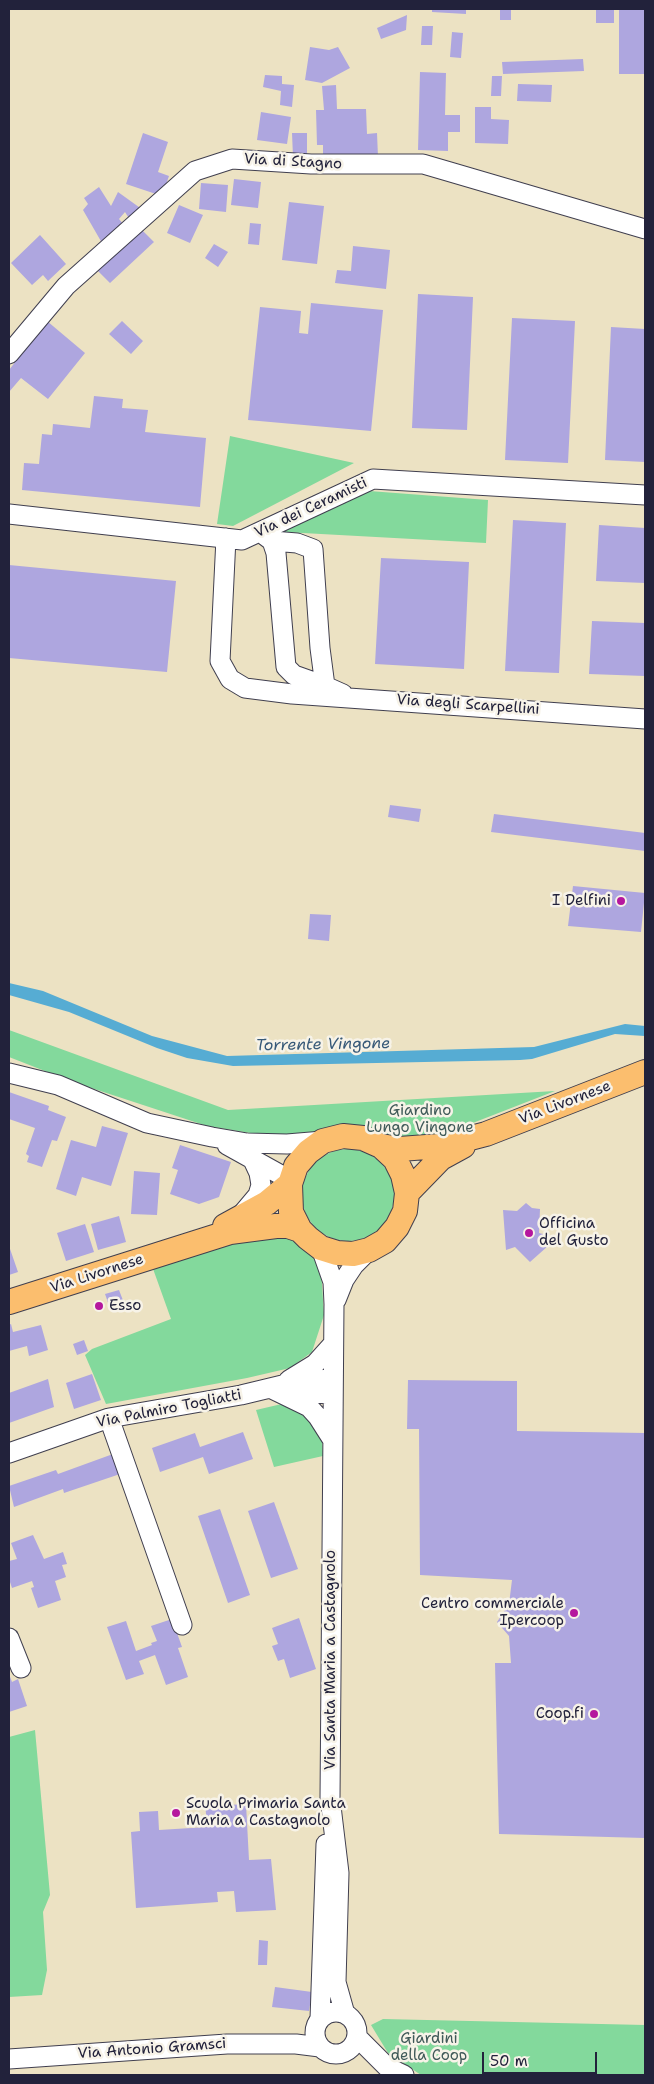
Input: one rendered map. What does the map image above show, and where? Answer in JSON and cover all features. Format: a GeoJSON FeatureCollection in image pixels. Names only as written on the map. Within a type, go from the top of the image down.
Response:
{"type":"FeatureCollection","features":[{"type":"Feature","properties":{"kind":"main road","name":"Via Livornese"},"geometry":{"type":"LineString","coordinates":[[300,1230],[291,1212],[290,1184],[296,1166],[308,1152],[324,1141],[343,1136],[363,1138],[382,1146],[417,1149],[440,1146],[486,1134],[645,1072]]}},
{"type":"Feature","properties":{"kind":"main road","name":"Via Livornese"},"geometry":{"type":"LineString","coordinates":[[407,1193],[441,1158],[486,1134]]}},
{"type":"Feature","properties":{"kind":"main road","name":"Via Livornese"},"geometry":{"type":"LineString","coordinates":[[9,1302],[186,1245],[258,1227],[288,1226],[300,1230],[321,1248],[337,1253],[353,1254],[369,1250],[385,1241],[397,1227],[405,1211],[407,1193],[404,1175],[395,1159],[382,1146]]}},
{"type":"Feature","properties":{"kind":"main road","name":"Via Livornese"},"geometry":{"type":"LineString","coordinates":[[186,1245],[267,1203],[290,1184]]}},
{"type":"Feature","properties":{"kind":"street","name":"Via di Stagno"},"geometry":{"type":"LineString","coordinates":[[9,354],[66,286],[195,171],[232,159],[311,164],[423,164],[645,229]]}},
{"type":"Feature","properties":{"kind":"street","name":"Via dei Ceramisti"},"geometry":{"type":"LineString","coordinates":[[9,514],[242,540],[266,536],[374,479],[645,495]]}},
{"type":"Feature","properties":{"kind":"street"},"geometry":{"type":"LineString","coordinates":[[266,536],[297,543],[313,549],[320,648],[325,686]]}},
{"type":"Feature","properties":{"kind":"street"},"geometry":{"type":"LineString","coordinates":[[266,536],[276,553],[286,667],[294,675],[352,697]]}},
{"type":"Feature","properties":{"kind":"street","name":"Via degli Scarpellini"},"geometry":{"type":"LineString","coordinates":[[226,538],[220,661],[230,678],[245,688],[292,694],[645,719]]}},
{"type":"Feature","properties":{"kind":"street"},"geometry":{"type":"LineString","coordinates":[[9,1073],[58,1085],[147,1123],[247,1144],[287,1144],[324,1141]]}},
{"type":"Feature","properties":{"kind":"street"},"geometry":{"type":"LineString","coordinates":[[212,1137],[281,1175],[290,1184]]}},
{"type":"Feature","properties":{"kind":"street"},"geometry":{"type":"LineString","coordinates":[[239,1219],[258,1195],[261,1185],[259,1174],[252,1158]]}},
{"type":"Feature","properties":{"kind":"street","name":"Via Santa Maria a Castagnolo"},"geometry":{"type":"LineString","coordinates":[[321,1248],[333,1282],[334,1304],[330,1798],[339,1873],[336,1982],[340,2004],[345,2014]]}},
{"type":"Feature","properties":{"kind":"street","name":"Via Santa Maria a Castagnolo"},"geometry":{"type":"LineString","coordinates":[[334,1304],[344,1280],[354,1265],[369,1250]]}},
{"type":"Feature","properties":{"kind":"street"},"geometry":{"type":"LineString","coordinates":[[272,1389],[307,1370],[333,1344]]}},
{"type":"Feature","properties":{"kind":"street","name":"Via Palmiro Togliatti"},"geometry":{"type":"LineString","coordinates":[[9,1453],[109,1418],[272,1389],[299,1381],[333,1387]]}},
{"type":"Feature","properties":{"kind":"street"},"geometry":{"type":"LineString","coordinates":[[272,1389],[309,1407],[332,1439]]}},
{"type":"Feature","properties":{"kind":"street"},"geometry":{"type":"LineString","coordinates":[[109,1418],[182,1625]]}},
{"type":"Feature","properties":{"kind":"street"},"geometry":{"type":"LineString","coordinates":[[9,1638],[21,1668]]}},
{"type":"Feature","properties":{"kind":"street"},"geometry":{"type":"LineString","coordinates":[[330,1798],[325,1867],[323,1986],[319,2034],[330,2053],[344,2053],[395,2071]]}},
{"type":"Feature","properties":{"kind":"street"},"geometry":{"type":"LineString","coordinates":[[319,2034],[331,2013],[345,2014],[355,2023],[357,2037],[356,2044],[344,2053]]}},
{"type":"Feature","properties":{"kind":"street","name":"Via Antonio Gramsci"},"geometry":{"type":"LineString","coordinates":[[9,2059],[227,2044],[296,2044],[319,2034]]}},
{"type":"Feature","properties":{"kind":"street"},"geometry":{"type":"LineString","coordinates":[[357,2037],[395,2071]]}},
{"type":"Feature","properties":{"kind":"green space"},"geometry":{"type":"Polygon","coordinates":[[[230,436],[354,463],[233,526],[217,524],[230,436]]]}},
{"type":"Feature","properties":{"kind":"green space"},"geometry":{"type":"Polygon","coordinates":[[[356,490],[488,500],[486,543],[266,531],[356,490]]]}},
{"type":"Feature","properties":{"kind":"green space","name":"Giardino Lungo Vingone"},"geometry":{"type":"Polygon","coordinates":[[[9,1030],[228,1110],[555,1091],[465,1126],[423,1139],[319,1133],[269,1136],[207,1126],[73,1082],[9,1057],[9,1030]]]}},
{"type":"Feature","properties":{"kind":"green space"},"geometry":{"type":"Polygon","coordinates":[[[348,1149],[366,1153],[380,1163],[390,1177],[394,1195],[390,1213],[380,1227],[366,1237],[348,1241],[330,1237],[316,1227],[306,1213],[302,1195],[306,1177],[316,1163],[330,1153],[348,1149]]]}},
{"type":"Feature","properties":{"kind":"green space"},"geometry":{"type":"Polygon","coordinates":[[[250,1235],[291,1235],[316,1258],[321,1269],[324,1315],[312,1352],[290,1368],[247,1378],[106,1404],[85,1355],[92,1349],[171,1319],[152,1266],[250,1235]]]}},
{"type":"Feature","properties":{"kind":"green space"},"geometry":{"type":"Polygon","coordinates":[[[286,1403],[299,1408],[322,1436],[323,1456],[274,1467],[256,1410],[286,1403]]]}},
{"type":"Feature","properties":{"kind":"green space"},"geometry":{"type":"Polygon","coordinates":[[[35,1730],[50,1895],[43,1912],[47,1970],[42,1995],[9,1997],[9,1737],[35,1730]]]}},
{"type":"Feature","properties":{"kind":"green space","name":"Giardini della Coop"},"geometry":{"type":"Polygon","coordinates":[[[383,2019],[645,2025],[645,2075],[421,2075],[388,2053],[371,2025],[383,2019]]]}},
{"type":"Feature","properties":{"kind":"water"},"geometry":{"type":"Polygon","coordinates":[[[9,983],[43,991],[152,1036],[227,1056],[534,1047],[625,1024],[645,1026],[645,1036],[615,1034],[532,1059],[520,1060],[233,1066],[187,1058],[157,1048],[69,1012],[9,995],[9,983]]]}},
{"type":"Feature","properties":{"kind":"building"},"geometry":{"type":"Polygon","coordinates":[[[432,9],[466,9],[466,14],[432,12],[432,9]]]}},
{"type":"Feature","properties":{"kind":"building"},"geometry":{"type":"Polygon","coordinates":[[[500,9],[511,9],[511,20],[500,20],[500,9]]]}},
{"type":"Feature","properties":{"kind":"building"},"geometry":{"type":"Polygon","coordinates":[[[596,9],[614,9],[614,23],[596,23],[596,9]]]}},
{"type":"Feature","properties":{"kind":"building"},"geometry":{"type":"Polygon","coordinates":[[[619,9],[645,9],[645,74],[619,74],[619,9]]]}},
{"type":"Feature","properties":{"kind":"building"},"geometry":{"type":"Polygon","coordinates":[[[407,15],[406,30],[381,39],[377,28],[407,15]]]}},
{"type":"Feature","properties":{"kind":"building"},"geometry":{"type":"Polygon","coordinates":[[[422,26],[433,26],[432,45],[421,45],[422,26]]]}},
{"type":"Feature","properties":{"kind":"building"},"geometry":{"type":"Polygon","coordinates":[[[452,32],[463,33],[461,58],[450,57],[452,32]]]}},
{"type":"Feature","properties":{"kind":"building"},"geometry":{"type":"Polygon","coordinates":[[[310,47],[329,50],[338,47],[350,68],[322,83],[305,80],[310,47]]]}},
{"type":"Feature","properties":{"kind":"building"},"geometry":{"type":"Polygon","coordinates":[[[583,59],[584,71],[503,74],[502,62],[583,59]]]}},
{"type":"Feature","properties":{"kind":"building"},"geometry":{"type":"Polygon","coordinates":[[[420,72],[446,73],[445,115],[460,115],[460,132],[448,132],[448,151],[418,150],[420,72]]]}},
{"type":"Feature","properties":{"kind":"building"},"geometry":{"type":"Polygon","coordinates":[[[265,75],[282,76],[282,84],[294,85],[292,107],[280,105],[281,91],[263,87],[265,75]]]}},
{"type":"Feature","properties":{"kind":"building"},"geometry":{"type":"Polygon","coordinates":[[[492,76],[502,76],[501,96],[491,96],[492,76]]]}},
{"type":"Feature","properties":{"kind":"building"},"geometry":{"type":"Polygon","coordinates":[[[518,84],[552,85],[551,102],[517,101],[518,84]]]}},
{"type":"Feature","properties":{"kind":"building"},"geometry":{"type":"Polygon","coordinates":[[[336,85],[337,109],[366,109],[367,134],[377,133],[378,157],[323,158],[323,145],[317,145],[316,110],[324,110],[322,86],[336,85]]]}},
{"type":"Feature","properties":{"kind":"building"},"geometry":{"type":"Polygon","coordinates":[[[475,107],[491,107],[491,119],[509,120],[508,144],[475,143],[475,107]]]}},
{"type":"Feature","properties":{"kind":"building"},"geometry":{"type":"Polygon","coordinates":[[[261,112],[291,117],[287,144],[257,140],[261,112]]]}},
{"type":"Feature","properties":{"kind":"building"},"geometry":{"type":"Polygon","coordinates":[[[143,133],[168,142],[158,172],[169,176],[162,196],[126,184],[143,133]]]}},
{"type":"Feature","properties":{"kind":"building"},"geometry":{"type":"Polygon","coordinates":[[[292,133],[307,133],[307,156],[293,157],[292,133]]]}},
{"type":"Feature","properties":{"kind":"building"},"geometry":{"type":"Polygon","coordinates":[[[234,179],[261,182],[258,208],[231,205],[234,179]]]}},
{"type":"Feature","properties":{"kind":"building"},"geometry":{"type":"Polygon","coordinates":[[[201,183],[228,185],[226,212],[199,209],[201,183]]]}},
{"type":"Feature","properties":{"kind":"building"},"geometry":{"type":"Polygon","coordinates":[[[99,187],[111,206],[118,192],[143,210],[130,220],[125,212],[119,219],[124,225],[102,243],[83,210],[88,204],[84,198],[99,187]]]}},
{"type":"Feature","properties":{"kind":"building"},"geometry":{"type":"Polygon","coordinates":[[[289,202],[324,206],[317,264],[282,260],[289,202]]]}},
{"type":"Feature","properties":{"kind":"building"},"geometry":{"type":"Polygon","coordinates":[[[179,205],[203,215],[190,243],[167,233],[179,205]]]}},
{"type":"Feature","properties":{"kind":"building"},"geometry":{"type":"Polygon","coordinates":[[[250,223],[261,224],[259,245],[248,244],[250,223]]]}},
{"type":"Feature","properties":{"kind":"building"},"geometry":{"type":"Polygon","coordinates":[[[142,230],[154,242],[110,283],[98,271],[142,230]]]}},
{"type":"Feature","properties":{"kind":"building"},"geometry":{"type":"Polygon","coordinates":[[[40,235],[66,264],[48,281],[43,275],[32,285],[11,263],[40,235]]]}},
{"type":"Feature","properties":{"kind":"building"},"geometry":{"type":"Polygon","coordinates":[[[214,244],[228,252],[218,267],[205,258],[214,244]]]}},
{"type":"Feature","properties":{"kind":"building"},"geometry":{"type":"Polygon","coordinates":[[[353,246],[390,250],[386,289],[335,283],[337,270],[351,271],[353,246]]]}},
{"type":"Feature","properties":{"kind":"building"},"geometry":{"type":"Polygon","coordinates":[[[418,294],[473,297],[467,430],[412,428],[418,294]]]}},
{"type":"Feature","properties":{"kind":"building"},"geometry":{"type":"Polygon","coordinates":[[[311,303],[383,310],[371,431],[248,420],[260,307],[301,311],[299,333],[308,334],[311,303]]]}},
{"type":"Feature","properties":{"kind":"building"},"geometry":{"type":"Polygon","coordinates":[[[512,318],[575,321],[568,463],[505,460],[512,318]]]}},
{"type":"Feature","properties":{"kind":"building"},"geometry":{"type":"Polygon","coordinates":[[[47,321],[85,353],[48,399],[21,378],[9,392],[9,370],[47,321]]]}},
{"type":"Feature","properties":{"kind":"building"},"geometry":{"type":"Polygon","coordinates":[[[122,321],[143,341],[131,354],[109,334],[122,321]]]}},
{"type":"Feature","properties":{"kind":"building"},"geometry":{"type":"Polygon","coordinates":[[[611,327],[645,329],[645,462],[605,460],[611,327]]]}},
{"type":"Feature","properties":{"kind":"building"},"geometry":{"type":"Polygon","coordinates":[[[94,396],[123,399],[122,408],[148,410],[145,432],[206,438],[200,507],[22,490],[24,463],[39,464],[42,434],[52,435],[53,424],[90,428],[94,396]]]}},
{"type":"Feature","properties":{"kind":"building"},"geometry":{"type":"Polygon","coordinates":[[[513,520],[566,523],[559,673],[505,671],[513,520]]]}},
{"type":"Feature","properties":{"kind":"building"},"geometry":{"type":"Polygon","coordinates":[[[599,525],[645,528],[645,583],[596,581],[599,525]]]}},
{"type":"Feature","properties":{"kind":"building"},"geometry":{"type":"Polygon","coordinates":[[[381,558],[469,562],[464,669],[375,664],[381,558]]]}},
{"type":"Feature","properties":{"kind":"building"},"geometry":{"type":"Polygon","coordinates":[[[9,565],[176,581],[167,672],[9,658],[9,565]]]}},
{"type":"Feature","properties":{"kind":"building"},"geometry":{"type":"Polygon","coordinates":[[[592,621],[645,623],[645,676],[589,674],[592,621]]]}},
{"type":"Feature","properties":{"kind":"building"},"geometry":{"type":"Polygon","coordinates":[[[390,805],[421,809],[419,822],[388,817],[390,805]]]}},
{"type":"Feature","properties":{"kind":"building"},"geometry":{"type":"Polygon","coordinates":[[[494,814],[645,833],[645,851],[491,832],[494,814]]]}},
{"type":"Feature","properties":{"kind":"building"},"geometry":{"type":"Polygon","coordinates":[[[573,886],[645,893],[641,932],[568,926],[573,886]]]}},
{"type":"Feature","properties":{"kind":"building"},"geometry":{"type":"Polygon","coordinates":[[[310,914],[331,915],[329,941],[308,939],[310,914]]]}},
{"type":"Feature","properties":{"kind":"building"},"geometry":{"type":"Polygon","coordinates":[[[9,1092],[49,1106],[48,1110],[66,1117],[57,1141],[52,1140],[42,1167],[27,1162],[29,1156],[26,1154],[35,1128],[9,1119],[9,1092]]]}},
{"type":"Feature","properties":{"kind":"building"},"geometry":{"type":"Polygon","coordinates":[[[102,1126],[128,1133],[111,1186],[82,1177],[76,1196],[56,1189],[71,1140],[96,1147],[102,1126]]]}},
{"type":"Feature","properties":{"kind":"building"},"geometry":{"type":"Polygon","coordinates":[[[180,1145],[231,1162],[219,1197],[199,1204],[170,1194],[178,1170],[172,1168],[180,1145]]]}},
{"type":"Feature","properties":{"kind":"building"},"geometry":{"type":"Polygon","coordinates":[[[134,1171],[160,1173],[157,1215],[131,1214],[134,1171]]]}},
{"type":"Feature","properties":{"kind":"building"},"geometry":{"type":"Polygon","coordinates":[[[526,1203],[532,1208],[540,1209],[539,1233],[543,1234],[541,1239],[548,1246],[530,1262],[515,1247],[506,1250],[503,1210],[517,1211],[526,1203]]]}},
{"type":"Feature","properties":{"kind":"building"},"geometry":{"type":"Polygon","coordinates":[[[119,1216],[126,1242],[98,1250],[91,1224],[119,1216]]]}},
{"type":"Feature","properties":{"kind":"building"},"geometry":{"type":"Polygon","coordinates":[[[85,1224],[94,1252],[66,1261],[57,1233],[85,1224]]]}},
{"type":"Feature","properties":{"kind":"building"},"geometry":{"type":"Polygon","coordinates":[[[9,1246],[18,1272],[9,1275],[9,1246]]]}},
{"type":"Feature","properties":{"kind":"building"},"geometry":{"type":"Polygon","coordinates":[[[119,1290],[124,1303],[110,1308],[105,1294],[119,1290]]]}},
{"type":"Feature","properties":{"kind":"building"},"geometry":{"type":"Polygon","coordinates":[[[11,1324],[13,1332],[41,1325],[48,1350],[29,1356],[27,1346],[9,1351],[9,1325],[11,1324]]]}},
{"type":"Feature","properties":{"kind":"building"},"geometry":{"type":"Polygon","coordinates":[[[84,1340],[88,1351],[77,1355],[73,1344],[84,1340]]]}},
{"type":"Feature","properties":{"kind":"building"},"geometry":{"type":"Polygon","coordinates":[[[92,1374],[101,1400],[74,1409],[66,1383],[92,1374]]]}},
{"type":"Feature","properties":{"kind":"building"},"geometry":{"type":"Polygon","coordinates":[[[48,1379],[54,1407],[9,1423],[9,1393],[48,1379]]]}},
{"type":"Feature","properties":{"kind":"building","name":"Centro commerciale Ipercoop"},"geometry":{"type":"Polygon","coordinates":[[[408,1380],[517,1381],[517,1431],[645,1433],[645,1838],[499,1834],[495,1663],[511,1663],[509,1636],[497,1622],[509,1604],[512,1580],[420,1575],[419,1429],[407,1429],[408,1380]]]}},
{"type":"Feature","properties":{"kind":"building"},"geometry":{"type":"Polygon","coordinates":[[[243,1432],[253,1459],[209,1474],[203,1457],[160,1472],[152,1448],[195,1433],[200,1447],[243,1432]]]}},
{"type":"Feature","properties":{"kind":"building"},"geometry":{"type":"Polygon","coordinates":[[[113,1454],[120,1474],[64,1493],[63,1489],[14,1507],[9,1486],[56,1470],[58,1474],[113,1454]]]}},
{"type":"Feature","properties":{"kind":"building"},"geometry":{"type":"Polygon","coordinates":[[[274,1502],[298,1569],[271,1578],[248,1511],[274,1502]]]}},
{"type":"Feature","properties":{"kind":"building"},"geometry":{"type":"Polygon","coordinates":[[[220,1509],[250,1595],[228,1603],[198,1516],[220,1509]]]}},
{"type":"Feature","properties":{"kind":"building"},"geometry":{"type":"Polygon","coordinates":[[[33,1535],[44,1559],[63,1552],[67,1564],[62,1565],[66,1577],[55,1581],[61,1600],[38,1608],[31,1588],[34,1587],[32,1581],[12,1588],[9,1579],[9,1561],[17,1559],[11,1543],[33,1535]]]}},
{"type":"Feature","properties":{"kind":"building"},"geometry":{"type":"Polygon","coordinates":[[[299,1618],[316,1669],[290,1678],[284,1659],[278,1661],[272,1646],[278,1644],[272,1628],[299,1618]]]}},
{"type":"Feature","properties":{"kind":"building"},"geometry":{"type":"Polygon","coordinates":[[[172,1619],[182,1647],[178,1648],[188,1677],[166,1685],[155,1655],[139,1661],[144,1674],[126,1680],[107,1627],[126,1621],[136,1651],[157,1641],[151,1626],[172,1619]]]}},
{"type":"Feature","properties":{"kind":"building"},"geometry":{"type":"Polygon","coordinates":[[[9,1674],[12,1682],[18,1679],[27,1706],[9,1712],[9,1674]]]}},
{"type":"Feature","properties":{"kind":"building"},"geometry":{"type":"Polygon","coordinates":[[[227,1799],[228,1805],[246,1804],[249,1860],[271,1859],[276,1910],[236,1912],[234,1891],[217,1892],[218,1902],[136,1908],[131,1832],[140,1831],[139,1812],[158,1811],[159,1830],[207,1827],[205,1801],[227,1799]]]}},
{"type":"Feature","properties":{"kind":"building"},"geometry":{"type":"Polygon","coordinates":[[[259,1940],[268,1941],[267,1965],[258,1965],[259,1940]]]}},
{"type":"Feature","properties":{"kind":"building"},"geometry":{"type":"Polygon","coordinates":[[[275,1987],[312,1992],[309,2011],[272,2007],[275,1987]]]}},
{"type":"Feature","properties":{"kind":"place","name":"I Delfini"},"geometry":{"type":"Point","coordinates":[621,901]}},
{"type":"Feature","properties":{"kind":"place","name":"Officina del Gusto"},"geometry":{"type":"Point","coordinates":[529,1233]}},
{"type":"Feature","properties":{"kind":"place","name":"Esso"},"geometry":{"type":"Point","coordinates":[99,1306]}},
{"type":"Feature","properties":{"kind":"place","name":"Centro commerciale Ipercoop"},"geometry":{"type":"Point","coordinates":[574,1613]}},
{"type":"Feature","properties":{"kind":"place","name":"Coop.fi"},"geometry":{"type":"Point","coordinates":[594,1714]}},
{"type":"Feature","properties":{"kind":"place","name":"Scuola Primaria Santa Maria a Castagnolo"},"geometry":{"type":"Point","coordinates":[176,1813]}},
{"type":"Feature","properties":{"kind":"water label","name":"Torrente Vingone"},"geometry":{"type":"Point","coordinates":[323,1045]}}]}
